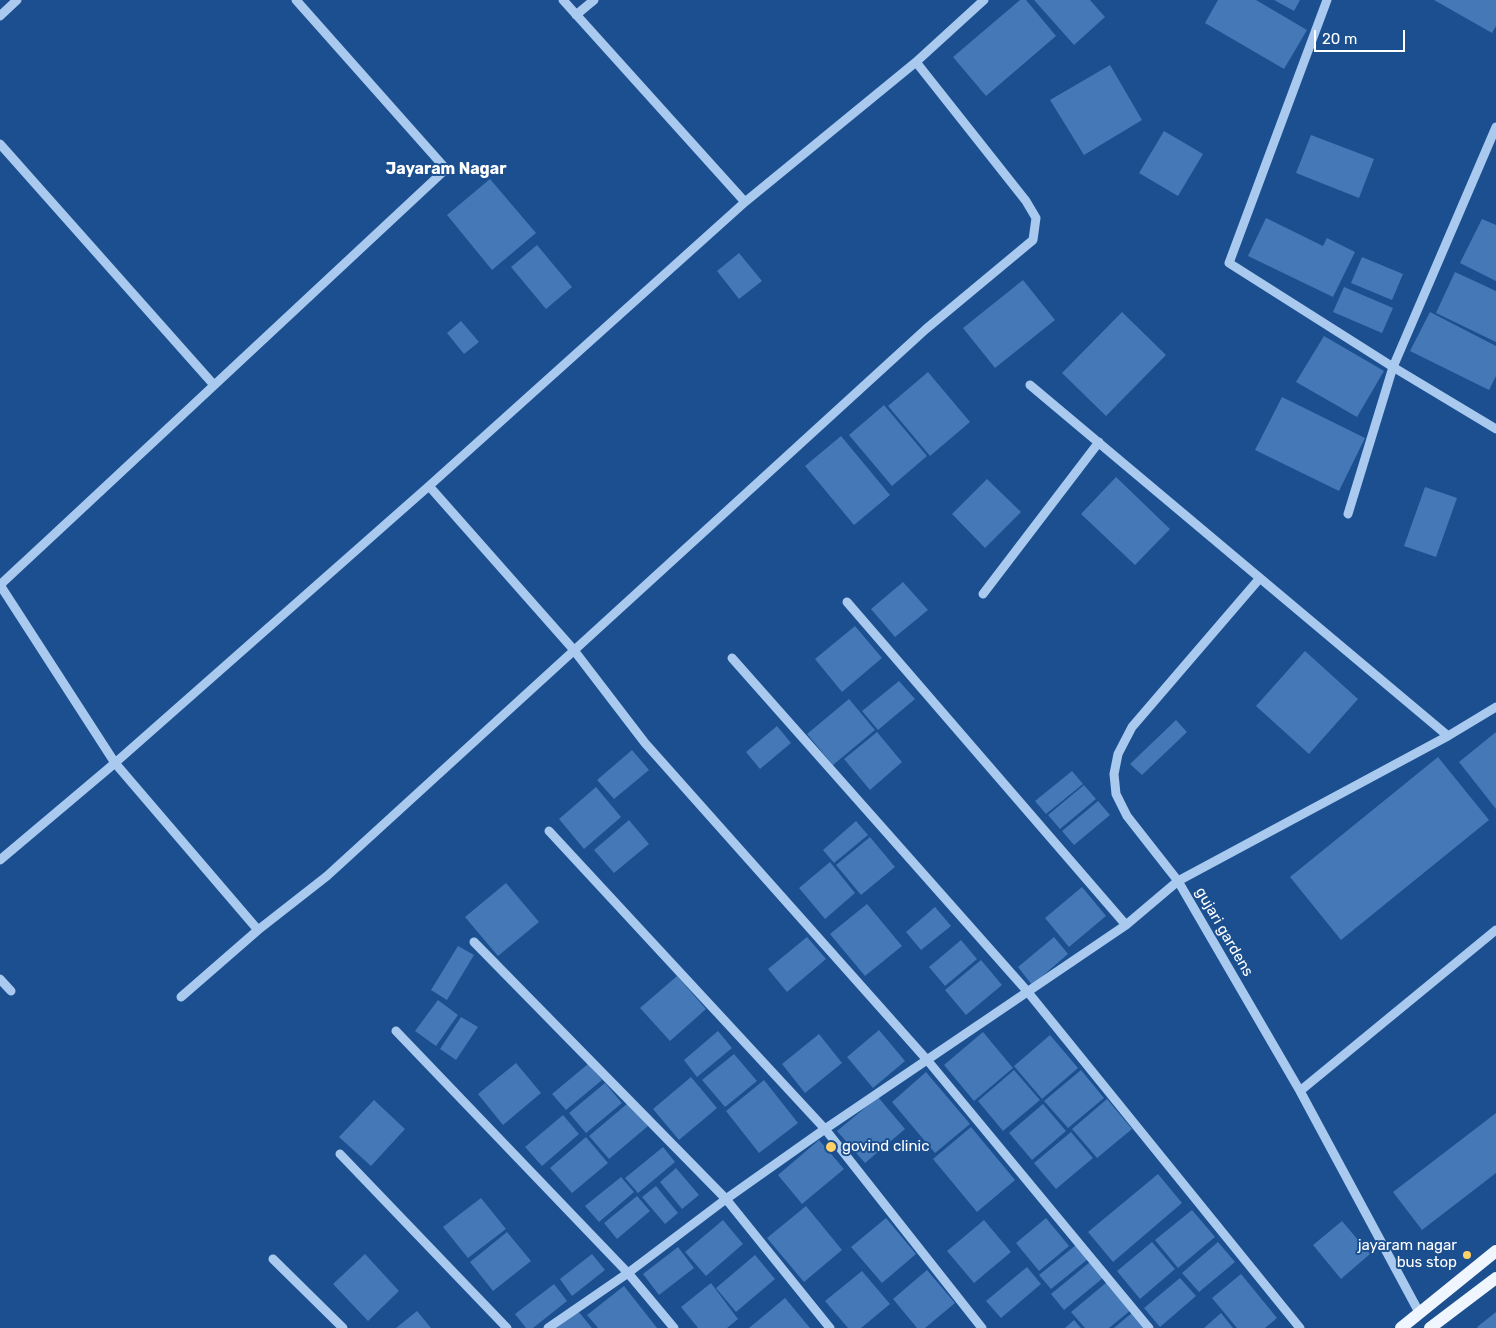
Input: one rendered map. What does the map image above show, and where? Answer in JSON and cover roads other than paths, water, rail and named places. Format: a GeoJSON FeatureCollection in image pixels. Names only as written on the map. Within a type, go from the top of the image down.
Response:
{"type":"FeatureCollection","features":[{"type":"Feature","properties":{"kind":"main road"},"geometry":{"type":"LineString","coordinates":[[1401,1328],[1496,1251]]}},
{"type":"Feature","properties":{"kind":"main road"},"geometry":{"type":"LineString","coordinates":[[1430,1328],[1496,1278]]}},
{"type":"Feature","properties":{"kind":"street"},"geometry":{"type":"LineString","coordinates":[[0,16],[17,0]]}},
{"type":"Feature","properties":{"kind":"street"},"geometry":{"type":"LineString","coordinates":[[258,930],[115,763],[0,585],[446,168],[296,0]]}},
{"type":"Feature","properties":{"kind":"street"},"geometry":{"type":"LineString","coordinates":[[563,0],[745,202]]}},
{"type":"Feature","properties":{"kind":"street"},"geometry":{"type":"LineString","coordinates":[[576,15],[594,0]]}},
{"type":"Feature","properties":{"kind":"street"},"geometry":{"type":"LineString","coordinates":[[0,860],[115,763],[429,486],[745,202],[916,62],[984,0]]}},
{"type":"Feature","properties":{"kind":"street"},"geometry":{"type":"LineString","coordinates":[[1327,0],[1229,263],[1393,367],[1496,429]]}},
{"type":"Feature","properties":{"kind":"street"},"geometry":{"type":"LineString","coordinates":[[180,997],[258,930],[327,876],[573,649],[926,329],[1033,240],[1036,218],[1026,201],[916,62]]}},
{"type":"Feature","properties":{"kind":"street"},"geometry":{"type":"LineString","coordinates":[[1348,514],[1393,367],[1496,127]]}},
{"type":"Feature","properties":{"kind":"street"},"geometry":{"type":"LineString","coordinates":[[0,144],[214,385]]}},
{"type":"Feature","properties":{"kind":"street"},"geometry":{"type":"LineString","coordinates":[[1030,385],[1448,736]]}},
{"type":"Feature","properties":{"kind":"street"},"geometry":{"type":"LineString","coordinates":[[983,594],[1099,442]]}},
{"type":"Feature","properties":{"kind":"street"},"geometry":{"type":"LineString","coordinates":[[429,486],[573,649],[645,743],[928,1061],[1149,1328]]}},
{"type":"Feature","properties":{"kind":"street"},"geometry":{"type":"LineString","coordinates":[[548,1328],[628,1273],[726,1199],[825,1129],[1126,925],[1178,881],[1127,816],[1116,794],[1114,774],[1118,754],[1132,727],[1260,578]]}},
{"type":"Feature","properties":{"kind":"street"},"geometry":{"type":"LineString","coordinates":[[847,602],[1126,925]]}},
{"type":"Feature","properties":{"kind":"street"},"geometry":{"type":"LineString","coordinates":[[732,658],[1027,991],[1300,1328]]}},
{"type":"Feature","properties":{"kind":"street","name":"gujari gardens"},"geometry":{"type":"LineString","coordinates":[[1420,1314],[1300,1091],[1178,881],[1448,736],[1496,707]]}},
{"type":"Feature","properties":{"kind":"street"},"geometry":{"type":"LineString","coordinates":[[548,831],[825,1129],[982,1328]]}},
{"type":"Feature","properties":{"kind":"street"},"geometry":{"type":"LineString","coordinates":[[1300,1091],[1496,930]]}},
{"type":"Feature","properties":{"kind":"street"},"geometry":{"type":"LineString","coordinates":[[474,942],[726,1199],[830,1328]]}},
{"type":"Feature","properties":{"kind":"street"},"geometry":{"type":"LineString","coordinates":[[0,979],[11,991]]}},
{"type":"Feature","properties":{"kind":"street"},"geometry":{"type":"LineString","coordinates":[[396,1031],[628,1273],[674,1328]]}},
{"type":"Feature","properties":{"kind":"street"},"geometry":{"type":"LineString","coordinates":[[340,1154],[507,1328]]}},
{"type":"Feature","properties":{"kind":"street"},"geometry":{"type":"LineString","coordinates":[[274,1258],[343,1328]]}},
{"type":"Feature","properties":{"kind":"place","name":"govind clinic"},"geometry":{"type":"Point","coordinates":[831,1147]}},
{"type":"Feature","properties":{"kind":"place","name":"jayaram nagar bus stop"},"geometry":{"type":"Point","coordinates":[1467,1255]}},
{"type":"Feature","properties":{"kind":"district","name":"Jayaram Nagar"},"geometry":{"type":"Point","coordinates":[446,169]}}]}
